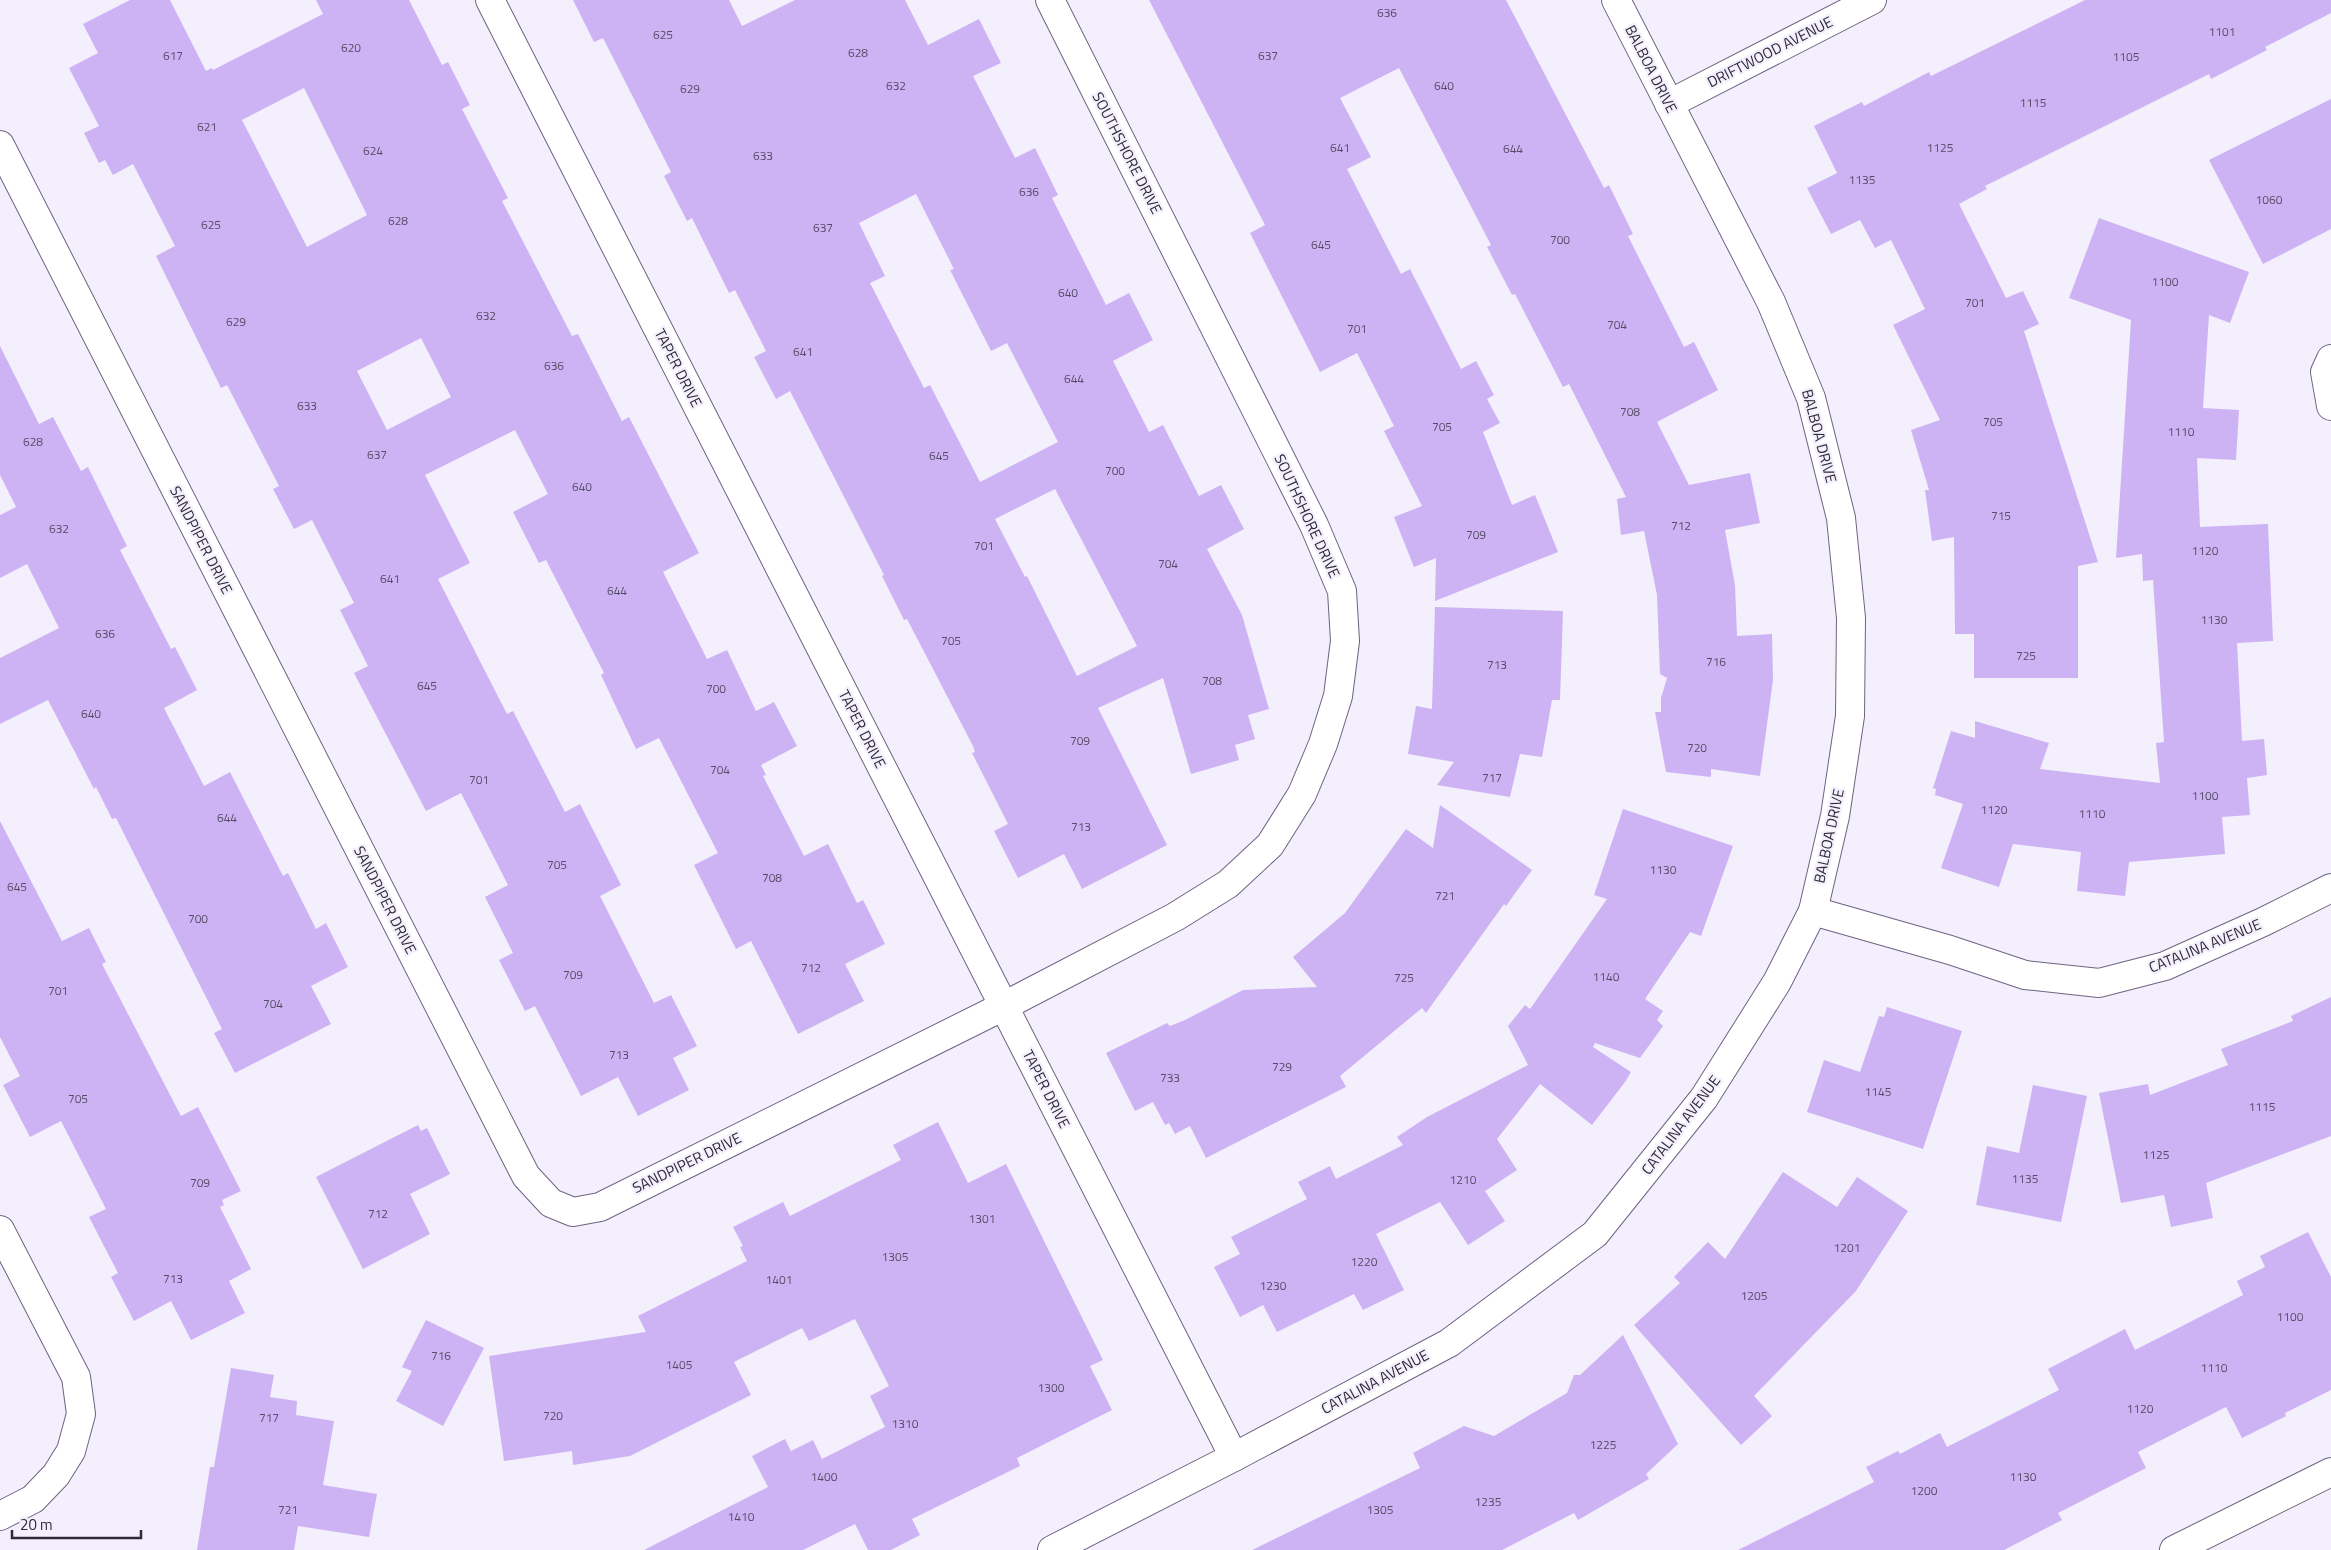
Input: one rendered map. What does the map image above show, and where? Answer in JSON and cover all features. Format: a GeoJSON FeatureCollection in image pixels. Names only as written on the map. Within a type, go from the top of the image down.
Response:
{"type":"FeatureCollection","features":[{"type":"Feature","properties":{"kind":"street","name":"TAPER DRIVE"},"geometry":{"type":"LineString","coordinates":[[490,0],[1234,1457]]}},
{"type":"Feature","properties":{"kind":"street","name":"SOUTHSHORE DRIVE"},"geometry":{"type":"LineString","coordinates":[[1004,1006],[1175,917],[1228,884],[1270,845],[1302,794],[1323,744],[1338,696],[1345,641],[1342,591],[1314,525],[1050,0]]}},
{"type":"Feature","properties":{"kind":"street","name":"BALBOA DRIVE"},"geometry":{"type":"LineString","coordinates":[[1616,0],[1771,302],[1811,398],[1841,518],[1851,618],[1850,716],[1835,816],[1813,911]]}},
{"type":"Feature","properties":{"kind":"street","name":"DRIFTWOOD AVENUE"},"geometry":{"type":"LineString","coordinates":[[1669,104],[1872,0]]}},
{"type":"Feature","properties":{"kind":"street","name":"SANDPIPER DRIVE"},"geometry":{"type":"LineString","coordinates":[[0,145],[526,1176],[551,1203],[573,1212],[600,1206],[1004,1006]]}},
{"type":"Feature","properties":{"kind":"street"},"geometry":{"type":"LineString","coordinates":[[2331,359],[2325,372],[2331,406]]}},
{"type":"Feature","properties":{"kind":"street","name":"CATALINA AVENUE"},"geometry":{"type":"LineString","coordinates":[[1052,1550],[1234,1457],[1449,1343],[1595,1234],[1704,1098],[1777,982],[1813,911],[1950,950],[2026,975],[2099,983],[2164,966],[2263,922],[2331,888]]}},
{"type":"Feature","properties":{"kind":"street"},"geometry":{"type":"LineString","coordinates":[[0,1230],[76,1376],[81,1414],[71,1451],[56,1475],[33,1499],[0,1516]]}},
{"type":"Feature","properties":{"kind":"street"},"geometry":{"type":"LineString","coordinates":[[2174,1550],[2331,1472]]}},
{"type":"Feature","properties":{"kind":"building"},"geometry":{"type":"Polygon","coordinates":[[[130,0],[170,0],[206,71],[212,68],[213,70],[323,14],[316,0],[409,0],[442,65],[448,62],[470,105],[462,109],[508,198],[502,201],[572,336],[578,334],[622,421],[629,417],[699,553],[663,572],[707,659],[727,650],[756,711],[774,702],[797,746],[761,765],[766,775],[763,776],[804,856],[828,844],[857,903],[863,900],[885,944],[845,964],[864,1001],[798,1034],[751,941],[736,949],[694,865],[718,853],[659,738],[636,749],[601,675],[604,673],[546,560],[539,563],[513,512],[548,494],[515,430],[425,475],[470,563],[438,579],[507,714],[513,711],[565,812],[580,804],[621,885],[600,896],[654,1003],[671,995],[697,1046],[673,1058],[689,1090],[638,1116],[618,1077],[581,1096],[535,1006],[525,1011],[499,960],[513,953],[485,897],[508,885],[461,793],[426,811],[354,673],[368,666],[340,610],[354,603],[312,520],[294,529],[273,489],[279,486],[227,385],[221,388],[156,256],[175,246],[133,164],[113,175],[105,160],[99,163],[84,133],[99,126],[69,68],[98,53],[83,24],[130,0]],[[304,88],[242,120],[307,247],[367,215],[304,88]],[[421,338],[357,371],[387,430],[451,397],[421,338]]]}},
{"type":"Feature","properties":{"kind":"building"},"geometry":{"type":"Polygon","coordinates":[[[573,0],[729,0],[742,26],[795,0],[905,0],[928,45],[979,19],[1001,63],[973,76],[1015,158],[1035,148],[1058,195],[1052,198],[1106,305],[1129,293],[1153,340],[1113,361],[1149,432],[1163,425],[1199,496],[1221,485],[1244,529],[1207,549],[1242,615],[1269,709],[1248,715],[1255,739],[1235,745],[1239,760],[1191,774],[1163,678],[1098,708],[1167,845],[1082,889],[1064,854],[1018,878],[994,831],[1008,824],[972,753],[975,752],[973,746],[907,619],[904,620],[882,576],[884,575],[790,391],[776,399],[754,357],[766,351],[735,290],[729,293],[692,218],[687,221],[664,176],[671,172],[603,38],[594,42],[573,0]],[[916,194],[859,223],[885,276],[870,283],[924,388],[930,385],[980,482],[1058,442],[1007,343],[991,351],[950,270],[954,269],[916,194]],[[1055,489],[995,519],[1025,577],[1027,576],[1077,676],[1137,646],[1055,489]]]}},
{"type":"Feature","properties":{"kind":"building"},"geometry":{"type":"Polygon","coordinates":[[[1149,0],[1506,0],[1604,188],[1609,185],[1633,234],[1628,236],[1684,347],[1694,342],[1718,390],[1657,422],[1689,485],[1750,473],[1760,523],[1725,530],[1735,585],[1737,636],[1772,634],[1773,680],[1760,776],[1711,769],[1711,777],[1666,772],[1655,712],[1661,712],[1661,698],[1667,678],[1660,674],[1657,595],[1644,531],[1621,535],[1617,499],[1626,497],[1569,384],[1563,387],[1515,294],[1512,295],[1487,247],[1491,245],[1399,68],[1340,98],[1371,157],[1347,169],[1401,274],[1410,269],[1461,369],[1476,361],[1494,395],[1487,399],[1500,423],[1483,432],[1512,505],[1535,495],[1558,552],[1435,601],[1436,558],[1414,567],[1394,517],[1422,506],[1384,431],[1394,426],[1357,353],[1320,372],[1250,233],[1265,225],[1149,0]]]}},
{"type":"Feature","properties":{"kind":"building"},"geometry":{"type":"Polygon","coordinates":[[[2085,0],[2331,0],[2331,13],[2265,47],[2267,50],[2211,79],[2209,74],[1985,186],[1987,189],[1959,204],[2006,298],[2023,291],[2039,324],[2024,331],[2098,562],[2078,566],[2078,678],[1974,678],[1974,634],[1955,634],[1954,537],[1932,541],[1925,490],[1929,490],[1911,430],[1940,420],[1893,325],[1925,309],[1891,240],[1875,248],[1860,220],[1831,234],[1807,188],[1837,173],[1814,126],[1862,102],[1864,106],[1929,72],[1931,76],[2085,0]]]}},
{"type":"Feature","properties":{"kind":"building"},"geometry":{"type":"Polygon","coordinates":[[[2331,99],[2331,229],[2263,264],[2209,160],[2331,99]]]}},
{"type":"Feature","properties":{"kind":"building"},"geometry":{"type":"Polygon","coordinates":[[[2099,218],[2249,272],[2230,323],[2209,315],[2203,408],[2239,410],[2236,460],[2197,458],[2200,527],[2268,524],[2273,641],[2237,643],[2242,741],[2264,739],[2267,775],[2247,778],[2250,815],[2222,817],[2225,854],[2129,862],[2125,896],[2077,891],[2081,852],[2013,844],[1999,887],[1941,868],[1963,804],[1935,795],[1936,789],[1933,788],[1951,731],[1975,738],[1975,721],[2049,743],[2040,769],[2160,783],[2156,743],[2164,742],[2153,580],[2143,581],[2142,554],[2116,558],[2131,320],[2069,298],[2099,218]]]}},
{"type":"Feature","properties":{"kind":"building"},"geometry":{"type":"Polygon","coordinates":[[[0,346],[39,424],[53,417],[81,471],[88,467],[127,546],[120,550],[171,649],[175,647],[197,690],[164,708],[204,786],[230,772],[283,876],[288,873],[316,929],[326,923],[348,967],[311,986],[331,1024],[235,1073],[214,1033],[222,1029],[116,818],[112,819],[96,787],[94,789],[48,700],[0,724],[0,658],[59,628],[27,564],[0,578],[0,515],[16,507],[0,475],[0,346]]]}},
{"type":"Feature","properties":{"kind":"building"},"geometry":{"type":"Polygon","coordinates":[[[1435,607],[1563,611],[1560,700],[1552,700],[1542,757],[1520,754],[1510,797],[1437,785],[1454,762],[1408,754],[1416,706],[1432,709],[1435,607]]]}},
{"type":"Feature","properties":{"kind":"building"},"geometry":{"type":"Polygon","coordinates":[[[1440,805],[1532,870],[1506,906],[1504,904],[1426,1013],[1422,1008],[1340,1076],[1346,1087],[1206,1158],[1190,1126],[1175,1134],[1169,1123],[1165,1125],[1153,1102],[1135,1111],[1106,1053],[1167,1023],[1170,1026],[1185,1020],[1243,990],[1317,987],[1293,957],[1345,913],[1406,829],[1433,848],[1440,805]]]}},
{"type":"Feature","properties":{"kind":"building"},"geometry":{"type":"Polygon","coordinates":[[[1623,809],[1733,846],[1701,936],[1690,932],[1645,999],[1663,1011],[1657,1020],[1663,1026],[1640,1058],[1595,1043],[1593,1047],[1631,1072],[1625,1082],[1592,1125],[1540,1084],[1497,1139],[1517,1170],[1485,1191],[1505,1221],[1468,1245],[1440,1202],[1376,1234],[1404,1290],[1363,1310],[1354,1294],[1277,1332],[1263,1305],[1240,1317],[1214,1267],[1240,1254],[1231,1237],[1307,1199],[1298,1182],[1330,1166],[1336,1179],[1403,1145],[1397,1137],[1427,1117],[1528,1065],[1508,1026],[1525,1005],[1530,1009],[1607,899],[1594,895],[1623,809]]]}},
{"type":"Feature","properties":{"kind":"building"},"geometry":{"type":"Polygon","coordinates":[[[0,821],[62,941],[89,928],[106,962],[102,964],[181,1116],[198,1107],[241,1191],[222,1200],[224,1205],[220,1207],[251,1269],[229,1281],[245,1313],[191,1340],[171,1301],[134,1321],[111,1277],[118,1273],[89,1217],[106,1209],[61,1121],[30,1137],[3,1085],[20,1076],[0,1037],[0,821]]]}},
{"type":"Feature","properties":{"kind":"building"},"geometry":{"type":"Polygon","coordinates":[[[2331,997],[2331,1136],[2206,1183],[2213,1218],[2171,1227],[2164,1195],[2121,1203],[2099,1093],[2148,1084],[2150,1095],[2228,1065],[2221,1049],[2293,1021],[2291,1016],[2331,997]]]}},
{"type":"Feature","properties":{"kind":"building"},"geometry":{"type":"Polygon","coordinates":[[[1887,1007],[1962,1031],[1923,1149],[1807,1112],[1824,1060],[1860,1072],[1879,1016],[1884,1017],[1887,1007]]]}},
{"type":"Feature","properties":{"kind":"building"},"geometry":{"type":"Polygon","coordinates":[[[2033,1085],[2087,1096],[2061,1222],[1976,1205],[1987,1146],[2019,1153],[2033,1085]]]}},
{"type":"Feature","properties":{"kind":"building"},"geometry":{"type":"Polygon","coordinates":[[[938,1122],[968,1183],[1006,1164],[1103,1360],[1090,1366],[1112,1410],[1017,1458],[1020,1466],[912,1519],[920,1535],[891,1550],[868,1550],[855,1524],[803,1550],[644,1550],[768,1487],[752,1456],[785,1439],[791,1451],[813,1440],[822,1459],[885,1427],[870,1396],[889,1386],[855,1319],[809,1341],[802,1328],[734,1362],[751,1395],[630,1456],[573,1465],[572,1451],[504,1461],[489,1356],[646,1332],[638,1316],[747,1261],[740,1247],[743,1246],[733,1227],[783,1202],[790,1216],[901,1160],[893,1145],[938,1122]]]}},
{"type":"Feature","properties":{"kind":"building"},"geometry":{"type":"Polygon","coordinates":[[[418,1125],[421,1131],[427,1128],[450,1174],[410,1194],[430,1234],[363,1269],[316,1177],[418,1125]]]}},
{"type":"Feature","properties":{"kind":"building"},"geometry":{"type":"Polygon","coordinates":[[[1783,1172],[1837,1207],[1857,1177],[1908,1211],[1856,1291],[1754,1396],[1772,1416],[1741,1445],[1634,1325],[1680,1283],[1674,1277],[1708,1242],[1725,1259],[1783,1172]]]}},
{"type":"Feature","properties":{"kind":"building"},"geometry":{"type":"Polygon","coordinates":[[[2308,1232],[2331,1277],[2331,1390],[2285,1413],[2286,1416],[2242,1438],[2226,1407],[2138,1452],[2146,1468],[2058,1513],[2062,1520],[2004,1550],[1738,1550],[1874,1482],[1866,1467],[1898,1451],[1900,1454],[1940,1433],[1947,1447],[2059,1390],[2048,1369],[2125,1329],[2135,1350],[2243,1295],[2237,1281],[2265,1267],[2260,1256],[2308,1232]]]}},
{"type":"Feature","properties":{"kind":"building"},"geometry":{"type":"Polygon","coordinates":[[[426,1320],[484,1348],[443,1426],[396,1401],[412,1371],[402,1367],[426,1320]]]}},
{"type":"Feature","properties":{"kind":"building"},"geometry":{"type":"Polygon","coordinates":[[[1623,1335],[1678,1444],[1646,1474],[1649,1479],[1578,1520],[1574,1513],[1502,1550],[1252,1550],[1420,1468],[1413,1453],[1464,1426],[1494,1436],[1567,1393],[1574,1375],[1580,1375],[1623,1335]]]}},
{"type":"Feature","properties":{"kind":"building"},"geometry":{"type":"Polygon","coordinates":[[[231,1368],[274,1375],[270,1397],[297,1401],[296,1415],[334,1421],[323,1485],[377,1494],[369,1537],[298,1526],[294,1550],[197,1550],[210,1467],[214,1467],[231,1368]]]}}]}
